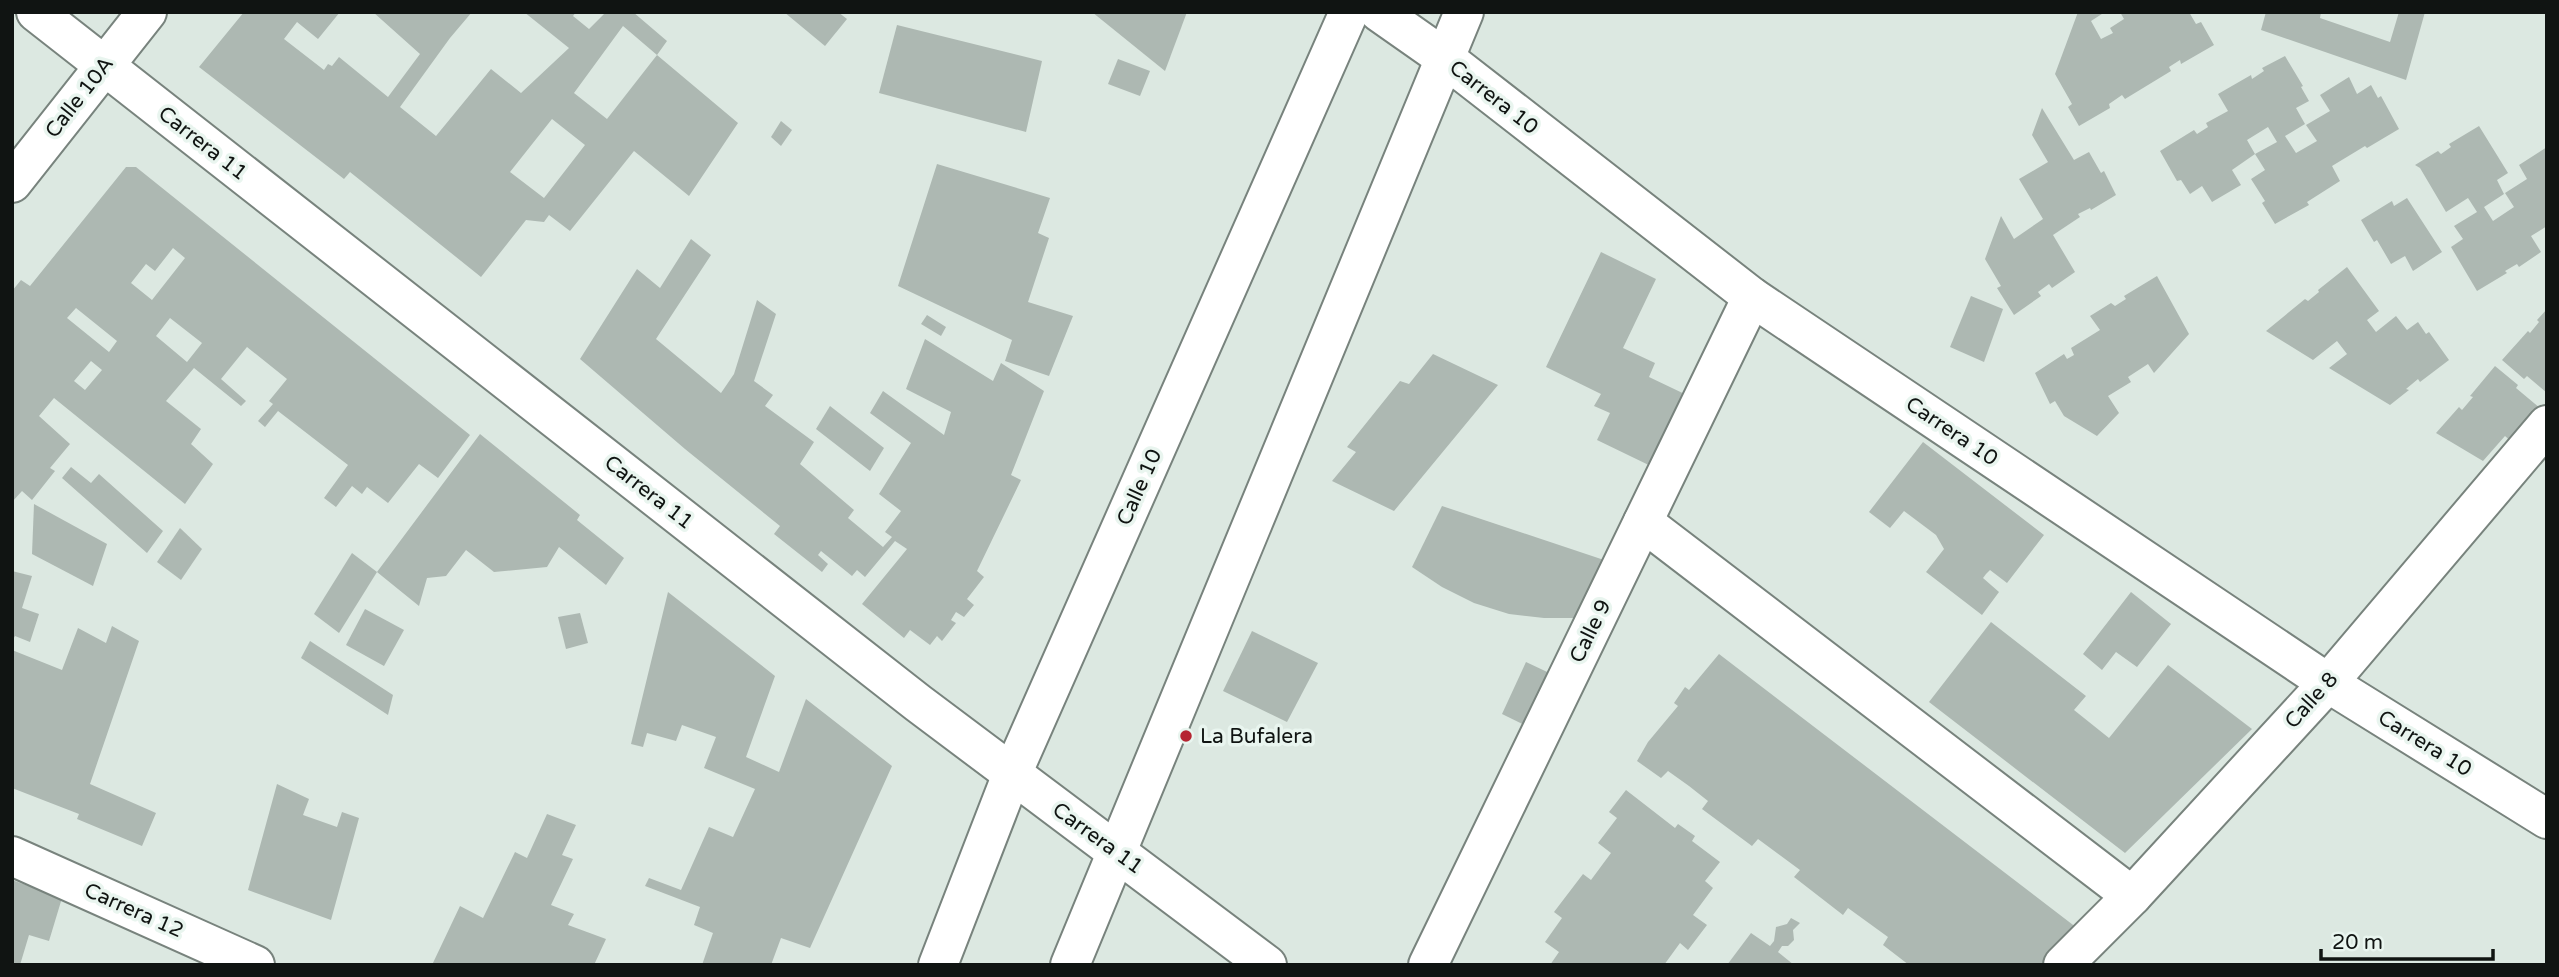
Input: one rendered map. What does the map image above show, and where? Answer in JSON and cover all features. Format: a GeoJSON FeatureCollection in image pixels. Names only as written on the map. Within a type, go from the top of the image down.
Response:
{"type":"FeatureCollection","features":[{"type":"Feature","properties":{"kind":"street","name":"Carrera 11"},"geometry":{"type":"LineString","coordinates":[[36,12],[1012,774],[1267,965]]}},
{"type":"Feature","properties":{"kind":"street","name":"Calle 10A"},"geometry":{"type":"LineString","coordinates":[[12,183],[147,12]]}},
{"type":"Feature","properties":{"kind":"street","name":"Calle 10"},"geometry":{"type":"LineString","coordinates":[[938,965],[1012,774],[1349,12]]}},
{"type":"Feature","properties":{"kind":"street","name":"Carrera 10"},"geometry":{"type":"LineString","coordinates":[[1379,12],[1446,59],[1752,298],[2328,683],[2547,819]]}},
{"type":"Feature","properties":{"kind":"street"},"geometry":{"type":"LineString","coordinates":[[1070,965],[1464,12]]}},
{"type":"Feature","properties":{"kind":"street","name":"Calle 9"},"geometry":{"type":"LineString","coordinates":[[1428,965],[1752,298]]}},
{"type":"Feature","properties":{"kind":"street","name":"Calle 8"},"geometry":{"type":"LineString","coordinates":[[2063,965],[2132,896],[2328,683],[2547,425]]}},
{"type":"Feature","properties":{"kind":"street"},"geometry":{"type":"LineString","coordinates":[[1643,522],[2132,896]]}},
{"type":"Feature","properties":{"kind":"street","name":"Carrera 12"},"geometry":{"type":"LineString","coordinates":[[12,856],[255,965]]}},
{"type":"Feature","properties":{"kind":"building"},"geometry":{"type":"Polygon","coordinates":[[[244,12],[340,12],[318,39],[297,22],[284,39],[324,70],[328,64],[332,66],[339,57],[388,97],[420,54],[373,12],[472,12],[400,107],[436,136],[491,69],[521,93],[569,48],[524,12],[576,12],[573,16],[589,29],[604,14],[602,12],[633,12],[667,41],[657,55],[738,123],[689,196],[634,151],[570,231],[549,215],[544,222],[526,220],[481,277],[350,172],[344,179],[199,67],[244,12]],[[623,26],[574,93],[607,119],[657,55],[623,26]],[[552,119],[510,172],[544,198],[585,145],[552,119]]]}},
{"type":"Feature","properties":{"kind":"building"},"geometry":{"type":"Polygon","coordinates":[[[784,12],[838,12],[847,19],[825,46],[784,12]]]}},
{"type":"Feature","properties":{"kind":"building"},"geometry":{"type":"Polygon","coordinates":[[[1092,12],[1187,12],[1165,71],[1092,12]]]}},
{"type":"Feature","properties":{"kind":"building"},"geometry":{"type":"Polygon","coordinates":[[[2078,12],[2105,12],[2091,21],[2101,39],[2113,33],[2110,28],[2124,19],[2120,12],[2189,12],[2196,24],[2201,22],[2214,45],[2181,64],[2180,60],[2169,67],[2171,71],[2125,99],[2122,95],[2109,104],[2110,108],[2079,126],[2068,107],[2072,104],[2055,74],[2078,12]]]}},
{"type":"Feature","properties":{"kind":"building"},"geometry":{"type":"Polygon","coordinates":[[[2266,12],[2321,12],[2320,18],[2390,42],[2399,12],[2425,12],[2406,80],[2261,30],[2266,12]]]}},
{"type":"Feature","properties":{"kind":"building"},"geometry":{"type":"Polygon","coordinates":[[[897,25],[1042,61],[1026,132],[879,93],[897,25]]]}},
{"type":"Feature","properties":{"kind":"building"},"geometry":{"type":"Polygon","coordinates":[[[2285,56],[2309,101],[2296,108],[2305,124],[2285,136],[2296,153],[2317,141],[2306,125],[2330,111],[2320,95],[2349,77],[2357,94],[2371,85],[2378,98],[2381,96],[2399,129],[2332,166],[2340,181],[2307,202],[2309,205],[2275,224],[2251,179],[2265,170],[2255,154],[2232,170],[2241,185],[2212,202],[2202,186],[2190,194],[2181,180],[2177,181],[2160,151],[2194,130],[2197,134],[2208,127],[2206,123],[2228,111],[2218,94],[2251,75],[2252,79],[2264,71],[2262,68],[2285,56]],[[2268,127],[2247,140],[2255,154],[2277,142],[2268,127]]]}},
{"type":"Feature","properties":{"kind":"building"},"geometry":{"type":"Polygon","coordinates":[[[1118,59],[1150,71],[1140,96],[1108,84],[1118,59]]]}},
{"type":"Feature","properties":{"kind":"building"},"geometry":{"type":"Polygon","coordinates":[[[2042,108],[2074,160],[2089,152],[2101,173],[2104,171],[2116,195],[2091,210],[2090,208],[2078,214],[2080,217],[2053,235],[2075,272],[2052,288],[2049,284],[2038,292],[2041,296],[2014,315],[1997,288],[2001,286],[1985,259],[2001,216],[2014,239],[2043,219],[2019,179],[2048,162],[2032,135],[2042,108]]]}},
{"type":"Feature","properties":{"kind":"building"},"geometry":{"type":"Polygon","coordinates":[[[781,121],[792,130],[781,146],[771,137],[781,121]]]}},
{"type":"Feature","properties":{"kind":"building"},"geometry":{"type":"Polygon","coordinates":[[[2479,126],[2508,173],[2497,180],[2504,194],[2484,207],[2493,221],[2514,207],[2505,193],[2527,179],[2519,165],[2547,147],[2547,226],[2531,236],[2541,252],[2519,267],[2517,264],[2505,271],[2507,273],[2477,291],[2451,247],[2463,239],[2454,226],[2477,212],[2468,198],[2446,212],[2420,168],[2415,165],[2438,151],[2441,154],[2451,147],[2449,144],[2479,126]]]}},
{"type":"Feature","properties":{"kind":"building"},"geometry":{"type":"Polygon","coordinates":[[[937,164],[1050,198],[1038,233],[1049,238],[1028,302],[1073,316],[1049,376],[1005,361],[1012,340],[898,286],[937,164]]]}},
{"type":"Feature","properties":{"kind":"building"},"geometry":{"type":"Polygon","coordinates":[[[126,167],[136,167],[470,435],[438,478],[419,464],[388,503],[367,487],[362,494],[352,486],[336,507],[324,498],[348,465],[278,411],[265,427],[258,421],[273,404],[269,401],[287,379],[247,347],[221,379],[246,401],[241,406],[194,368],[166,401],[201,429],[191,444],[213,464],[185,504],[54,398],[39,416],[70,444],[50,468],[55,471],[32,500],[22,491],[12,502],[12,291],[21,280],[30,286],[126,167]],[[173,248],[155,271],[146,264],[131,283],[152,300],[185,258],[173,248]],[[76,308],[67,318],[109,352],[117,341],[76,308]],[[170,318],[156,336],[187,362],[202,343],[170,318]],[[91,361],[74,381],[85,390],[102,370],[91,361]]]}},
{"type":"Feature","properties":{"kind":"building"},"geometry":{"type":"Polygon","coordinates":[[[2407,198],[2442,252],[2413,271],[2405,256],[2391,264],[2361,220],[2392,201],[2394,206],[2407,198]]]}},
{"type":"Feature","properties":{"kind":"building"},"geometry":{"type":"Polygon","coordinates":[[[691,239],[711,255],[656,339],[721,393],[734,374],[757,300],[776,314],[754,381],[773,395],[765,406],[814,442],[800,464],[854,510],[848,518],[883,547],[892,537],[885,532],[901,511],[879,494],[911,443],[870,413],[883,391],[944,435],[951,412],[906,389],[925,339],[993,381],[1001,363],[1044,391],[1011,475],[1021,480],[977,571],[984,577],[967,599],[974,605],[964,617],[956,612],[951,620],[956,623],[942,641],[937,636],[930,645],[910,630],[904,638],[862,604],[907,549],[895,541],[865,577],[857,570],[852,576],[821,551],[818,555],[828,564],[822,572],[774,534],[780,526],[580,359],[637,269],[660,288],[691,239]]]}},
{"type":"Feature","properties":{"kind":"building"},"geometry":{"type":"Polygon","coordinates":[[[1601,252],[1656,279],[1623,348],[1655,363],[1649,377],[1693,398],[1659,470],[1597,440],[1610,413],[1594,406],[1601,394],[1546,367],[1601,252]]]}},
{"type":"Feature","properties":{"kind":"building"},"geometry":{"type":"Polygon","coordinates":[[[2347,267],[2379,311],[2367,320],[2376,332],[2396,316],[2407,330],[2418,322],[2426,334],[2429,332],[2449,360],[2420,382],[2418,379],[2390,405],[2329,368],[2347,354],[2337,341],[2313,360],[2266,331],[2305,299],[2308,301],[2347,267]]]}},
{"type":"Feature","properties":{"kind":"building"},"geometry":{"type":"Polygon","coordinates":[[[2157,276],[2189,334],[2154,373],[2148,364],[2128,377],[2131,382],[2108,396],[2119,413],[2097,436],[2064,416],[2055,401],[2050,404],[2035,373],[2064,354],[2067,359],[2074,355],[2071,348],[2100,330],[2090,316],[2111,303],[2115,306],[2126,299],[2124,296],[2157,276]]]}},
{"type":"Feature","properties":{"kind":"building"},"geometry":{"type":"Polygon","coordinates":[[[1971,296],[2003,309],[1984,362],[1950,347],[1971,296]]]}},
{"type":"Feature","properties":{"kind":"building"},"geometry":{"type":"Polygon","coordinates":[[[2547,309],[2547,393],[2527,376],[2524,379],[2502,360],[2528,331],[2530,333],[2547,309]]]}},
{"type":"Feature","properties":{"kind":"building"},"geometry":{"type":"Polygon","coordinates":[[[927,315],[946,327],[941,336],[921,324],[927,315]]]}},
{"type":"Feature","properties":{"kind":"building"},"geometry":{"type":"Polygon","coordinates":[[[1433,354],[1498,385],[1394,511],[1332,481],[1356,452],[1347,447],[1400,381],[1409,384],[1433,354]]]}},
{"type":"Feature","properties":{"kind":"building"},"geometry":{"type":"Polygon","coordinates":[[[2495,366],[2546,413],[2516,446],[2505,436],[2483,461],[2436,433],[2459,407],[2462,410],[2495,366]]]}},
{"type":"Feature","properties":{"kind":"building"},"geometry":{"type":"Polygon","coordinates":[[[830,406],[884,448],[870,471],[816,429],[830,406]]]}},
{"type":"Feature","properties":{"kind":"building"},"geometry":{"type":"Polygon","coordinates":[[[480,434],[580,515],[577,520],[624,558],[606,585],[559,547],[547,567],[494,572],[466,550],[446,576],[427,578],[419,606],[377,572],[480,434]]]}},
{"type":"Feature","properties":{"kind":"building"},"geometry":{"type":"Polygon","coordinates":[[[1923,442],[2044,535],[2007,583],[1990,570],[1986,574],[1983,578],[1999,592],[1982,615],[1926,572],[1944,549],[1936,535],[1904,511],[1890,528],[1869,512],[1923,442]]]}},
{"type":"Feature","properties":{"kind":"building"},"geometry":{"type":"Polygon","coordinates":[[[71,467],[91,483],[99,474],[163,531],[147,553],[62,478],[71,467]]]}},
{"type":"Feature","properties":{"kind":"building"},"geometry":{"type":"Polygon","coordinates":[[[34,504],[107,544],[93,586],[32,554],[34,504]]]}},
{"type":"Feature","properties":{"kind":"building"},"geometry":{"type":"Polygon","coordinates":[[[1442,506],[1607,561],[1579,618],[1509,614],[1474,603],[1442,587],[1412,567],[1442,506]]]}},
{"type":"Feature","properties":{"kind":"building"},"geometry":{"type":"Polygon","coordinates":[[[180,528],[202,549],[181,580],[157,562],[180,528]]]}},
{"type":"Feature","properties":{"kind":"building"},"geometry":{"type":"Polygon","coordinates":[[[352,553],[377,572],[339,633],[314,614],[352,553]]]}},
{"type":"Feature","properties":{"kind":"building"},"geometry":{"type":"Polygon","coordinates":[[[12,571],[32,576],[22,608],[39,614],[30,642],[15,636],[12,641],[12,571]]]}},
{"type":"Feature","properties":{"kind":"building"},"geometry":{"type":"Polygon","coordinates":[[[668,592],[775,676],[746,757],[779,772],[806,699],[892,766],[810,948],[781,938],[771,965],[702,965],[713,933],[694,925],[700,907],[645,886],[649,878],[681,890],[709,827],[733,837],[755,789],[704,768],[716,737],[682,725],[676,741],[647,733],[643,747],[631,744],[668,592]]]}},
{"type":"Feature","properties":{"kind":"building"},"geometry":{"type":"Polygon","coordinates":[[[2131,592],[2171,624],[2137,667],[2116,652],[2102,670],[2083,654],[2131,592]]]}},
{"type":"Feature","properties":{"kind":"building"},"geometry":{"type":"Polygon","coordinates":[[[365,609],[404,630],[384,666],[346,645],[365,609]]]}},
{"type":"Feature","properties":{"kind":"building"},"geometry":{"type":"Polygon","coordinates":[[[580,613],[588,643],[566,649],[558,617],[580,613]]]}},
{"type":"Feature","properties":{"kind":"building"},"geometry":{"type":"Polygon","coordinates":[[[1991,622],[2086,696],[2074,710],[2109,738],[2168,665],[2252,729],[2125,853],[1929,702],[1991,622]]]}},
{"type":"Feature","properties":{"kind":"building"},"geometry":{"type":"Polygon","coordinates":[[[112,626],[139,641],[90,784],[156,813],[142,846],[77,819],[79,814],[12,788],[12,650],[62,670],[78,628],[106,643],[112,626]]]}},
{"type":"Feature","properties":{"kind":"building"},"geometry":{"type":"Polygon","coordinates":[[[1252,631],[1318,663],[1287,722],[1223,691],[1252,631]]]}},
{"type":"Feature","properties":{"kind":"building"},"geometry":{"type":"Polygon","coordinates":[[[310,641],[393,695],[388,715],[301,658],[310,641]]]}},
{"type":"Feature","properties":{"kind":"building"},"geometry":{"type":"Polygon","coordinates":[[[1719,654],[2077,928],[2054,965],[1909,965],[1883,945],[1888,937],[1848,908],[1843,915],[1794,877],[1800,870],[1758,839],[1752,846],[1702,809],[1708,801],[1689,786],[1668,771],[1661,778],[1637,761],[1648,742],[1678,706],[1674,703],[1685,687],[1689,690],[1719,654]]]}},
{"type":"Feature","properties":{"kind":"building"},"geometry":{"type":"Polygon","coordinates":[[[1526,662],[1560,678],[1535,730],[1502,714],[1526,662]]]}},
{"type":"Feature","properties":{"kind":"building"},"geometry":{"type":"Polygon","coordinates":[[[277,784],[309,799],[303,815],[337,827],[342,812],[359,818],[331,920],[248,890],[277,784]]]}},
{"type":"Feature","properties":{"kind":"building"},"geometry":{"type":"Polygon","coordinates":[[[1626,790],[1675,828],[1678,824],[1695,836],[1692,841],[1720,862],[1705,881],[1713,888],[1693,915],[1707,925],[1688,950],[1680,943],[1664,965],[1550,965],[1559,952],[1545,942],[1562,918],[1554,912],[1583,874],[1591,880],[1611,853],[1598,843],[1617,818],[1609,812],[1626,790]]]}},
{"type":"Feature","properties":{"kind":"building"},"geometry":{"type":"Polygon","coordinates":[[[547,814],[576,825],[562,855],[573,859],[551,905],[574,914],[568,925],[606,939],[594,965],[432,965],[460,906],[483,918],[515,852],[527,858],[547,814]]]}},
{"type":"Feature","properties":{"kind":"building"},"geometry":{"type":"Polygon","coordinates":[[[12,880],[62,898],[49,941],[29,935],[20,965],[12,965],[12,880]]]}},
{"type":"Feature","properties":{"kind":"building"},"geometry":{"type":"Polygon","coordinates":[[[1791,918],[1800,923],[1793,930],[1794,940],[1788,946],[1782,946],[1778,952],[1794,965],[1727,965],[1751,933],[1770,946],[1774,941],[1776,927],[1787,924],[1791,918]]]}},
{"type":"Feature","properties":{"kind":"place","name":"La Bufalera"},"geometry":{"type":"Point","coordinates":[1186,736]}}]}
